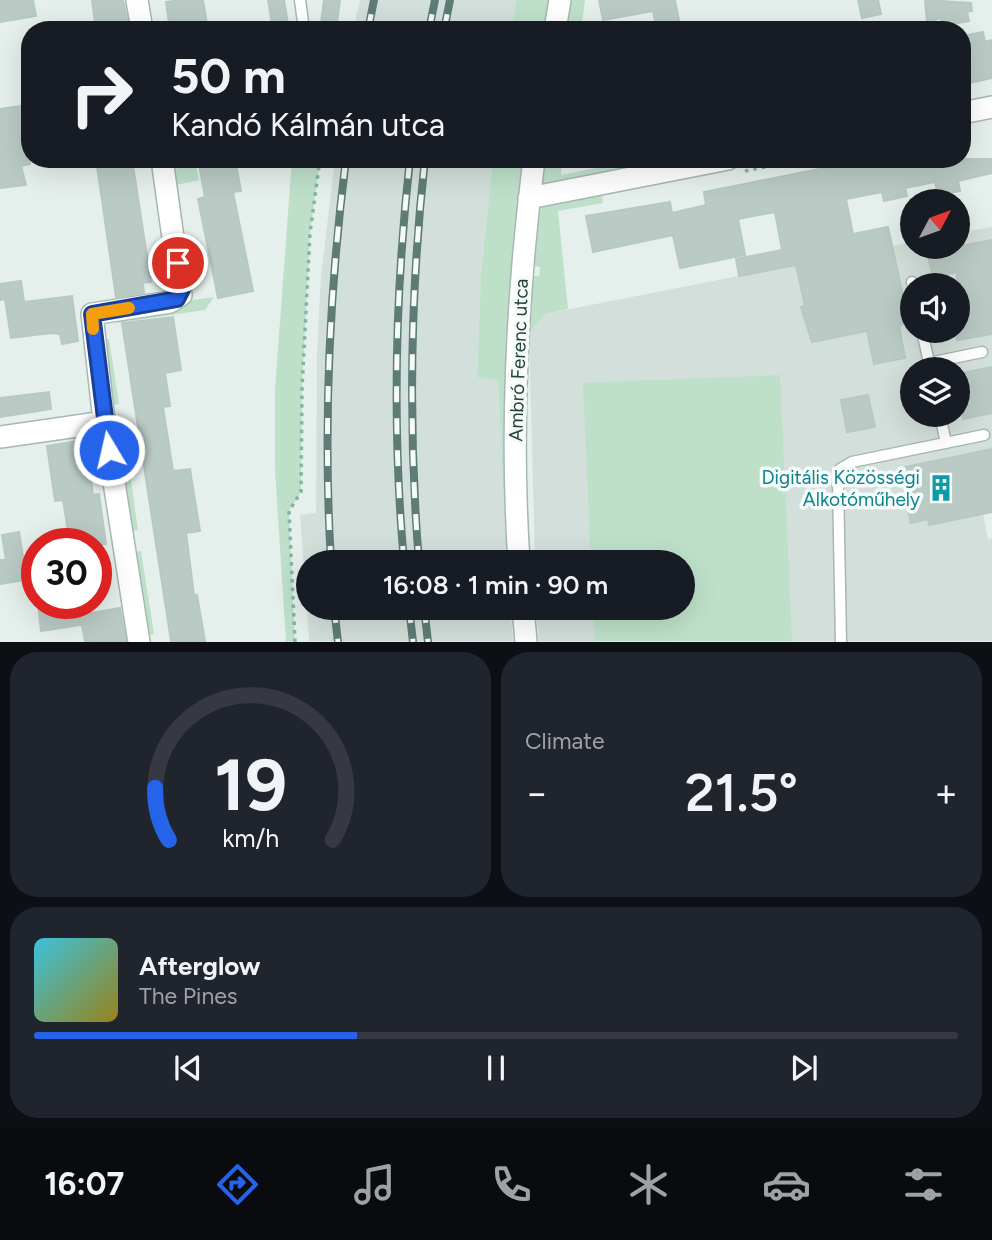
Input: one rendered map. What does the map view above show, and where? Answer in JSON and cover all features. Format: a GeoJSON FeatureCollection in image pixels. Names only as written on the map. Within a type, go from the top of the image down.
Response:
{"type":"FeatureCollection","features":[{"type":"Feature","properties":{"kind":"street"},"geometry":{"type":"LineString","coordinates":[[137,0],[140,21]]}},
{"type":"Feature","properties":{"kind":"street"},"geometry":{"type":"LineString","coordinates":[[556,21],[560,0]]}},
{"type":"Feature","properties":{"kind":"street"},"geometry":{"type":"LineString","coordinates":[[971,111],[992,107]]}},
{"type":"Feature","properties":{"kind":"street"},"geometry":{"type":"LineString","coordinates":[[139,642],[105,422],[92,314],[170,302],[177,299],[182,289],[163,168]]}},
{"type":"Feature","properties":{"kind":"street","name":"Ambró Ferenc utca"},"geometry":{"type":"LineString","coordinates":[[519,550],[513,402],[533,168]]}},
{"type":"Feature","properties":{"kind":"street"},"geometry":{"type":"LineString","coordinates":[[529,198],[681,168]]}},
{"type":"Feature","properties":{"kind":"street"},"geometry":{"type":"LineString","coordinates":[[0,438],[105,422]]}},
{"type":"Feature","properties":{"kind":"street"},"geometry":{"type":"LineString","coordinates":[[524,620],[526,642]]}},
{"type":"Feature","properties":{"kind":"lane"},"geometry":{"type":"LineString","coordinates":[[300,0],[303,21]]}},
{"type":"Feature","properties":{"kind":"lane"},"geometry":{"type":"LineString","coordinates":[[963,357],[982,352]]}},
{"type":"Feature","properties":{"kind":"lane"},"geometry":{"type":"LineString","coordinates":[[943,427],[946,443]]}},
{"type":"Feature","properties":{"kind":"lane"},"geometry":{"type":"LineString","coordinates":[[841,642],[838,482],[841,469],[852,462],[984,435]]}},
{"type":"Feature","properties":{"kind":"path"},"geometry":{"type":"LineString","coordinates":[[295,642],[289,511],[301,492],[302,388],[310,233],[319,168]]}},
{"type":"Feature","properties":{"kind":"shaded area"},"geometry":{"type":"Polygon","coordinates":[[[360,0],[516,0],[513,21],[355,21],[360,0]]]}},
{"type":"Feature","properties":{"kind":"shaded area"},"geometry":{"type":"Polygon","coordinates":[[[334,168],[492,168],[481,274],[477,376],[498,380],[506,550],[302,550],[300,515],[316,513],[317,355],[321,276],[334,168]]]}},
{"type":"Feature","properties":{"kind":"shaded area"},"geometry":{"type":"Polygon","coordinates":[[[992,227],[992,449],[971,453],[988,539],[992,538],[992,641],[539,641],[537,620],[695,620],[695,550],[535,550],[529,333],[545,314],[900,244],[900,259],[970,259],[970,231],[992,227]]]}},
{"type":"Feature","properties":{"kind":"shaded area"},"geometry":{"type":"Polygon","coordinates":[[[308,620],[511,620],[513,641],[309,641],[308,620]]]}},
{"type":"Feature","properties":{"kind":"green space"},"geometry":{"type":"Polygon","coordinates":[[[516,0],[585,0],[582,21],[513,21],[516,0]]]}},
{"type":"Feature","properties":{"kind":"green space"},"geometry":{"type":"Polygon","coordinates":[[[197,168],[199,180],[176,185],[173,169],[197,168]]]}},
{"type":"Feature","properties":{"kind":"green space"},"geometry":{"type":"Polygon","coordinates":[[[291,168],[319,168],[310,233],[302,388],[301,492],[289,511],[295,641],[286,642],[275,469],[275,390],[291,168]]]}},
{"type":"Feature","properties":{"kind":"green space"},"geometry":{"type":"Polygon","coordinates":[[[492,168],[561,168],[561,175],[596,168],[631,168],[632,171],[554,185],[521,187],[511,281],[506,374],[505,468],[508,550],[498,380],[477,377],[481,274],[492,168]]]}},
{"type":"Feature","properties":{"kind":"green space"},"geometry":{"type":"Polygon","coordinates":[[[601,190],[603,203],[558,211],[568,309],[545,314],[529,333],[532,276],[539,276],[540,267],[532,266],[536,217],[542,204],[601,190]]]}},
{"type":"Feature","properties":{"kind":"green space"},"geometry":{"type":"Polygon","coordinates":[[[214,297],[205,310],[117,323],[117,320],[170,312],[193,300],[214,297]]]}},
{"type":"Feature","properties":{"kind":"green space"},"geometry":{"type":"Polygon","coordinates":[[[109,339],[119,404],[111,405],[102,340],[109,339]]]}},
{"type":"Feature","properties":{"kind":"green space"},"geometry":{"type":"Polygon","coordinates":[[[780,375],[792,641],[595,641],[594,620],[695,620],[695,550],[590,550],[583,383],[780,375]]]}},
{"type":"Feature","properties":{"kind":"green space"},"geometry":{"type":"Polygon","coordinates":[[[126,447],[138,530],[130,532],[118,448],[126,447]]]}},
{"type":"Feature","properties":{"kind":"green space"},"geometry":{"type":"Polygon","coordinates":[[[141,551],[154,634],[146,636],[134,552],[141,551]]]}},
{"type":"Feature","properties":{"kind":"building"},"geometry":{"type":"Polygon","coordinates":[[[0,0],[33,0],[36,16],[0,22],[0,0]]]}},
{"type":"Feature","properties":{"kind":"building"},"geometry":{"type":"Polygon","coordinates":[[[92,0],[123,0],[127,21],[95,21],[92,0]]]}},
{"type":"Feature","properties":{"kind":"building"},"geometry":{"type":"Polygon","coordinates":[[[203,0],[206,21],[169,21],[166,2],[203,0]]]}},
{"type":"Feature","properties":{"kind":"building"},"geometry":{"type":"Polygon","coordinates":[[[268,0],[284,0],[288,21],[272,21],[268,0]]]}},
{"type":"Feature","properties":{"kind":"building"},"geometry":{"type":"Polygon","coordinates":[[[324,0],[340,0],[337,21],[321,21],[324,0]]]}},
{"type":"Feature","properties":{"kind":"building"},"geometry":{"type":"Polygon","coordinates":[[[599,0],[675,0],[679,21],[655,21],[653,11],[603,20],[599,0]]]}},
{"type":"Feature","properties":{"kind":"building"},"geometry":{"type":"Polygon","coordinates":[[[858,0],[878,0],[881,14],[862,18],[858,0]]]}},
{"type":"Feature","properties":{"kind":"building"},"geometry":{"type":"Polygon","coordinates":[[[925,0],[971,3],[972,11],[967,12],[969,21],[941,21],[941,18],[927,21],[925,0]]]}},
{"type":"Feature","properties":{"kind":"building"},"geometry":{"type":"Polygon","coordinates":[[[983,32],[985,42],[992,40],[992,78],[971,83],[971,34],[983,32]]]}},
{"type":"Feature","properties":{"kind":"building"},"geometry":{"type":"Polygon","coordinates":[[[21,106],[21,168],[26,185],[0,188],[0,109],[21,106]]]}},
{"type":"Feature","properties":{"kind":"building"},"geometry":{"type":"Polygon","coordinates":[[[971,159],[992,159],[992,173],[958,181],[960,189],[937,189],[935,182],[900,189],[900,198],[884,201],[882,192],[846,199],[853,234],[888,227],[900,282],[900,343],[902,343],[905,357],[874,364],[867,331],[812,342],[801,307],[805,306],[796,265],[739,276],[736,259],[782,250],[775,212],[738,219],[745,255],[680,268],[673,235],[593,252],[586,216],[670,202],[672,213],[706,205],[704,192],[824,168],[971,168],[971,159]]]}},
{"type":"Feature","properties":{"kind":"building"},"geometry":{"type":"Polygon","coordinates":[[[97,168],[133,168],[151,282],[143,283],[144,293],[116,297],[97,168]]]}},
{"type":"Feature","properties":{"kind":"building"},"geometry":{"type":"Polygon","coordinates":[[[200,168],[237,168],[241,191],[233,192],[253,291],[218,298],[198,199],[205,197],[200,168]]]}},
{"type":"Feature","properties":{"kind":"building"},"geometry":{"type":"Polygon","coordinates":[[[992,240],[992,334],[970,338],[970,273],[932,273],[929,259],[970,259],[970,244],[992,240]]]}},
{"type":"Feature","properties":{"kind":"building"},"geometry":{"type":"Polygon","coordinates":[[[21,281],[24,302],[72,296],[78,341],[62,344],[60,334],[51,333],[11,338],[5,299],[0,300],[0,284],[21,281]]]}},
{"type":"Feature","properties":{"kind":"building"},"geometry":{"type":"Polygon","coordinates":[[[173,317],[181,370],[165,373],[170,406],[163,407],[173,471],[190,469],[200,531],[186,533],[194,595],[197,595],[205,641],[171,641],[122,323],[173,317]]]}},
{"type":"Feature","properties":{"kind":"building"},"geometry":{"type":"Polygon","coordinates":[[[992,367],[992,413],[970,418],[970,371],[992,367]]]}},
{"type":"Feature","properties":{"kind":"building"},"geometry":{"type":"Polygon","coordinates":[[[49,392],[51,409],[0,417],[0,398],[49,392]]]}},
{"type":"Feature","properties":{"kind":"building"},"geometry":{"type":"Polygon","coordinates":[[[868,395],[875,427],[847,432],[841,400],[868,395]]]}},
{"type":"Feature","properties":{"kind":"building"},"geometry":{"type":"Polygon","coordinates":[[[85,440],[93,495],[99,494],[104,528],[67,528],[63,500],[55,501],[47,446],[85,440]]]}},
{"type":"Feature","properties":{"kind":"building","name":"Digitális Közösségi Alkotóműhely"},"geometry":{"type":"Polygon","coordinates":[[[992,449],[992,512],[929,525],[928,519],[911,523],[900,468],[992,449]]]}},
{"type":"Feature","properties":{"kind":"building"},"geometry":{"type":"Polygon","coordinates":[[[19,532],[21,581],[0,584],[0,560],[6,560],[2,535],[19,532]]]}},
{"type":"Feature","properties":{"kind":"building"},"geometry":{"type":"Polygon","coordinates":[[[120,608],[126,641],[85,641],[81,619],[112,619],[112,609],[120,608]]]}},
{"type":"Feature","properties":{"kind":"building"},"geometry":{"type":"Polygon","coordinates":[[[40,619],[79,619],[80,625],[41,631],[40,619]]]}},
{"type":"Feature","properties":{"kind":"railway"},"geometry":{"type":"LineString","coordinates":[[370,21],[374,0]]}},
{"type":"Feature","properties":{"kind":"railway"},"geometry":{"type":"LineString","coordinates":[[431,21],[435,0]]}},
{"type":"Feature","properties":{"kind":"railway"},"geometry":{"type":"LineString","coordinates":[[446,21],[450,0]]}},
{"type":"Feature","properties":{"kind":"railway"},"geometry":{"type":"LineString","coordinates":[[331,550],[329,360],[335,260],[345,168]]}},
{"type":"Feature","properties":{"kind":"railway"},"geometry":{"type":"LineString","coordinates":[[403,550],[398,461],[397,360],[401,260],[409,168]]}},
{"type":"Feature","properties":{"kind":"railway"},"geometry":{"type":"LineString","coordinates":[[418,550],[413,461],[412,360],[416,260],[424,168]]}},
{"type":"Feature","properties":{"kind":"railway"},"geometry":{"type":"LineString","coordinates":[[335,620],[338,642]]}},
{"type":"Feature","properties":{"kind":"railway"},"geometry":{"type":"LineString","coordinates":[[410,620],[413,642]]}},
{"type":"Feature","properties":{"kind":"railway"},"geometry":{"type":"LineString","coordinates":[[425,620],[428,642]]}},
{"type":"Feature","properties":{"kind":"slow traffic"},"geometry":{"type":"LineString","coordinates":[[93,329],[92,314],[129,308]]}},
{"type":"Feature","properties":{"kind":"place","name":"Digitális Közösségi Alkotóműhely"},"geometry":{"type":"Point","coordinates":[941,488]}},
{"type":"Feature","properties":{"kind":"route"},"geometry":{"type":"LineString","coordinates":[[109,450],[92,314],[177,299],[182,289],[178,263]]}}]}
